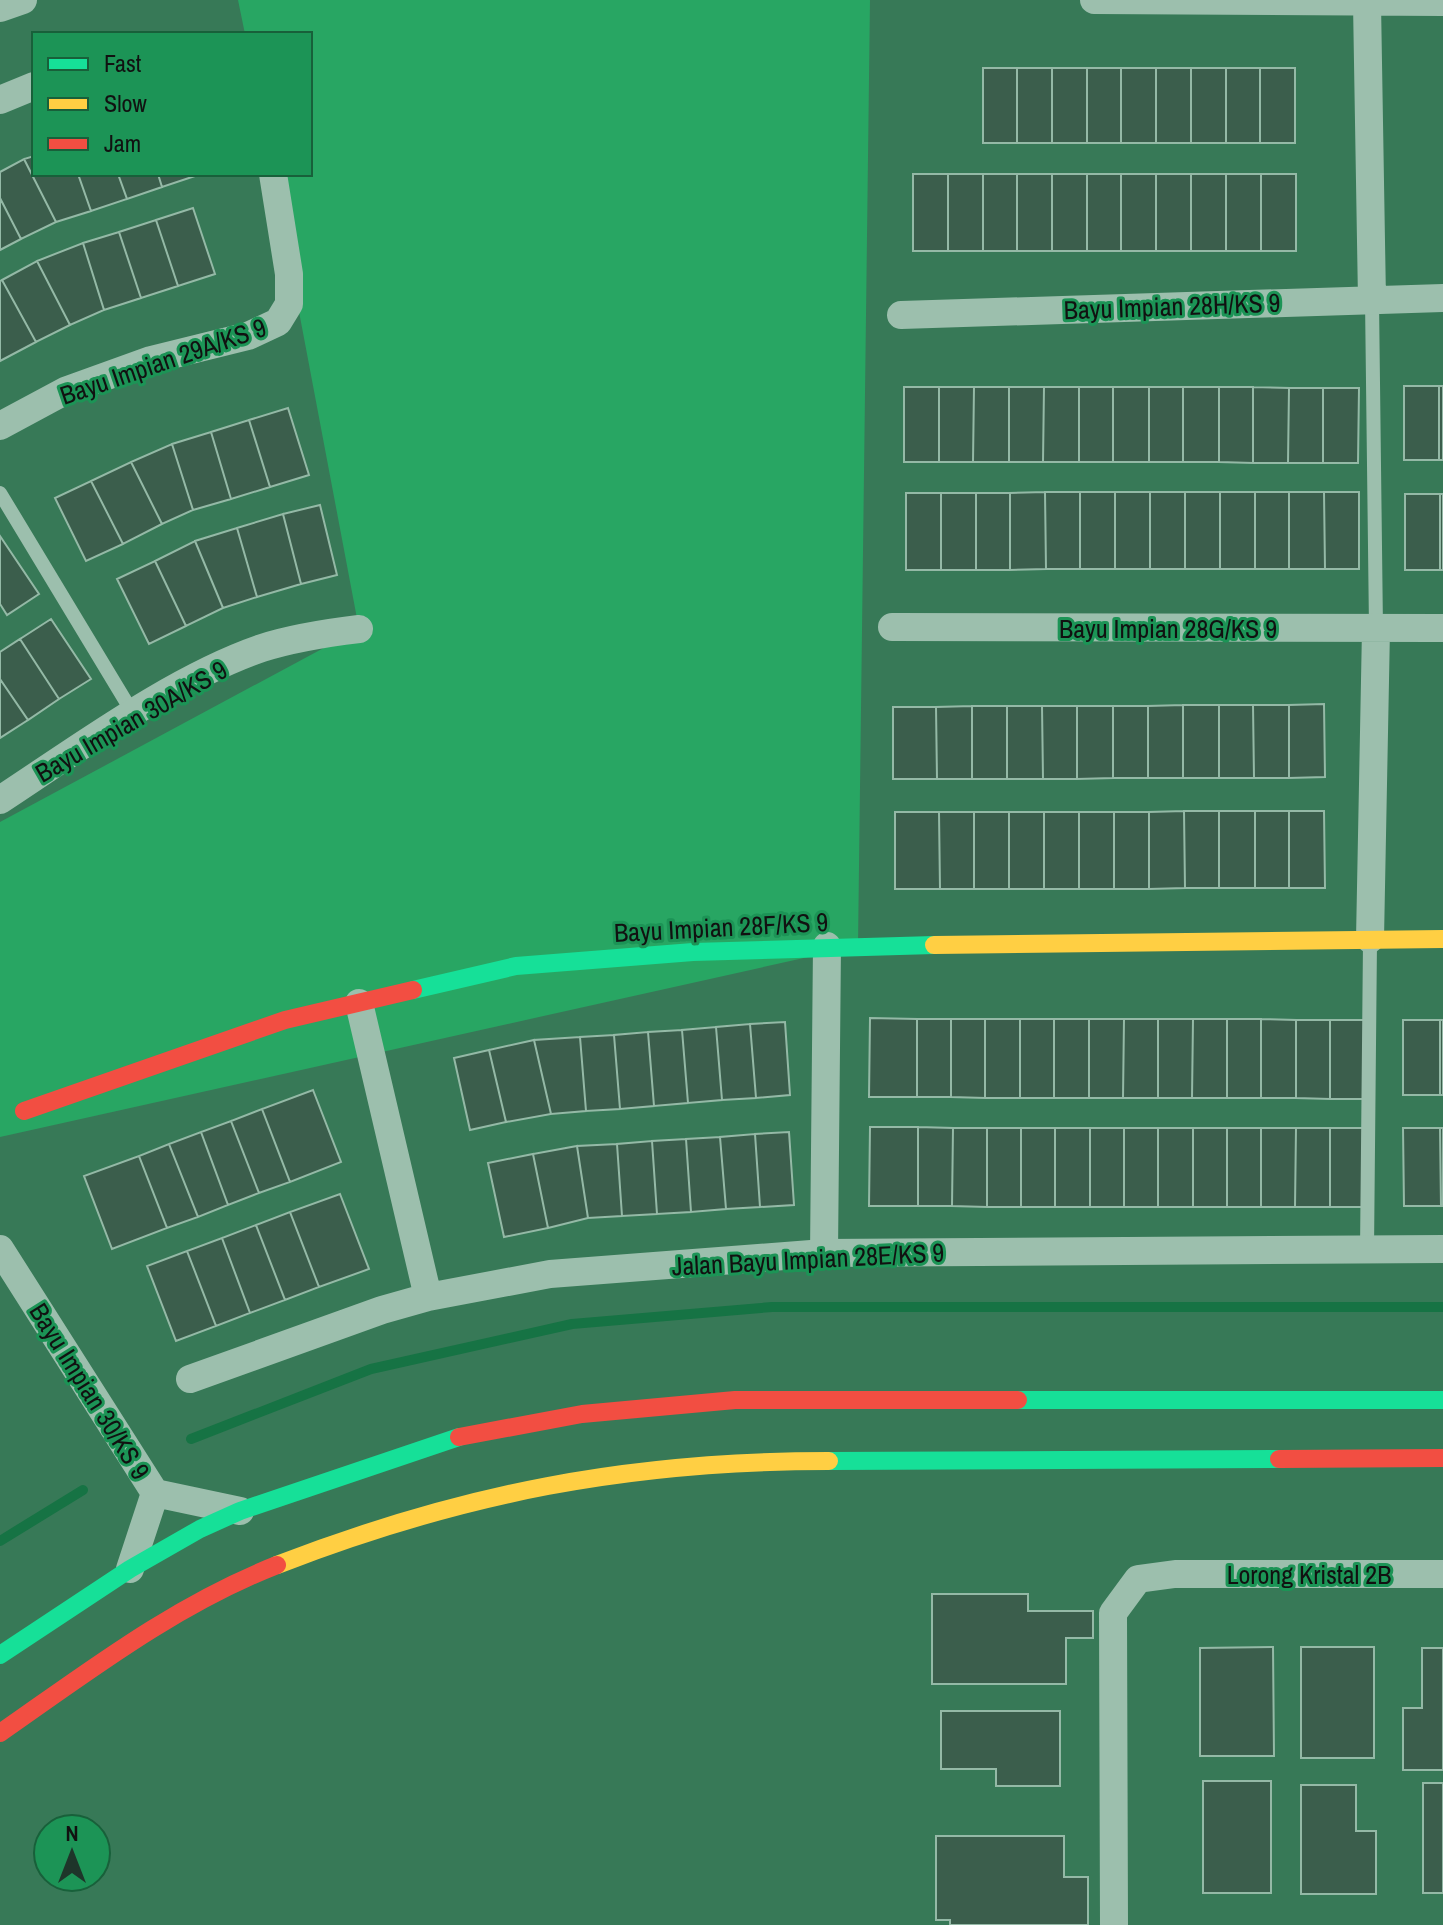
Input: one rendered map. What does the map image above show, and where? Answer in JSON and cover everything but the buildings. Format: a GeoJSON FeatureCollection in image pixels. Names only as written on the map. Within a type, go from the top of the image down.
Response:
{"type":"FeatureCollection","features":[{"type":"Feature","properties":{"kind":"street"},"geometry":{"type":"LineString","coordinates":[[0,8],[23,0]]}},
{"type":"Feature","properties":{"kind":"street"},"geometry":{"type":"LineString","coordinates":[[1094,0],[1443,2]]}},
{"type":"Feature","properties":{"kind":"street"},"geometry":{"type":"LineString","coordinates":[[1367,3],[1372,300]]}},
{"type":"Feature","properties":{"kind":"street"},"geometry":{"type":"LineString","coordinates":[[0,100],[32,87]]}},
{"type":"Feature","properties":{"kind":"street","name":"Bayu Impian 29A/KS 9"},"geometry":{"type":"LineString","coordinates":[[0,426],[65,391],[151,360],[248,336],[278,322],[289,304],[289,274],[273,176]]}},
{"type":"Feature","properties":{"kind":"street","name":"Bayu Impian 28H/KS 9"},"geometry":{"type":"LineString","coordinates":[[901,315],[1443,298]]}},
{"type":"Feature","properties":{"kind":"street","name":"Bayu Impian 28G/KS 9"},"geometry":{"type":"LineString","coordinates":[[892,627],[1443,628]]}},
{"type":"Feature","properties":{"kind":"street","name":"Bayu Impian 30A/KS 9"},"geometry":{"type":"LineString","coordinates":[[0,800],[194,679],[261,649],[318,634],[359,629]]}},
{"type":"Feature","properties":{"kind":"street"},"geometry":{"type":"LineString","coordinates":[[1370,939],[1376,629]]}},
{"type":"Feature","properties":{"kind":"street","name":"Bayu Impian 28F/KS 9"},"geometry":{"type":"LineString","coordinates":[[24,1111],[285,1020],[516,966],[693,952],[827,946],[1443,939]]}},
{"type":"Feature","properties":{"kind":"street"},"geometry":{"type":"LineString","coordinates":[[824,1253],[827,946]]}},
{"type":"Feature","properties":{"kind":"street"},"geometry":{"type":"LineString","coordinates":[[359,1003],[428,1297]]}},
{"type":"Feature","properties":{"kind":"street","name":"Bayu Impian 30/KS 9"},"geometry":{"type":"LineString","coordinates":[[0,1249],[155,1493],[240,1511]]}},
{"type":"Feature","properties":{"kind":"street","name":"Jalan Bayu Impian 28E/KS 9"},"geometry":{"type":"LineString","coordinates":[[190,1379],[428,1297],[550,1274],[824,1253],[1443,1249]]}},
{"type":"Feature","properties":{"kind":"street"},"geometry":{"type":"LineString","coordinates":[[0,1655],[130,1569],[200,1529],[240,1511],[454,1438],[582,1414],[735,1407],[1443,1400]]}},
{"type":"Feature","properties":{"kind":"street"},"geometry":{"type":"LineString","coordinates":[[0,1733],[157,1624],[226,1585],[344,1539],[467,1501],[593,1476],[734,1453],[1443,1458]]}},
{"type":"Feature","properties":{"kind":"street","name":"Bayu Impian 30/KS 9"},"geometry":{"type":"LineString","coordinates":[[130,1569],[155,1493]]}},
{"type":"Feature","properties":{"kind":"street","name":"Lorong Kristal 2B"},"geometry":{"type":"LineString","coordinates":[[1114,1925],[1113,1613],[1138,1579],[1175,1574],[1443,1574]]}},
{"type":"Feature","properties":{"kind":"lane"},"geometry":{"type":"LineString","coordinates":[[1372,300],[1376,629]]}},
{"type":"Feature","properties":{"kind":"lane"},"geometry":{"type":"LineString","coordinates":[[0,493],[134,715]]}},
{"type":"Feature","properties":{"kind":"lane"},"geometry":{"type":"LineString","coordinates":[[1367,1250],[1370,939]]}},
{"type":"Feature","properties":{"kind":"green space"},"geometry":{"type":"Polygon","coordinates":[[[238,0],[870,0],[858,946],[0,1137],[0,822],[359,629],[273,176],[312,176],[312,32],[245,32],[238,0]]]}},
{"type":"Feature","properties":{"kind":"waterway"},"geometry":{"type":"LineString","coordinates":[[191,1439],[371,1369],[572,1324],[772,1307],[1443,1307]]}},
{"type":"Feature","properties":{"kind":"waterway"},"geometry":{"type":"LineString","coordinates":[[0,1541],[83,1490]]}},
{"type":"Feature","properties":{"kind":"traffic: fast"},"geometry":{"type":"LineString","coordinates":[[413,990],[516,966],[693,952],[934,945]]}},
{"type":"Feature","properties":{"kind":"traffic: fast"},"geometry":{"type":"LineString","coordinates":[[1018,1400],[1443,1400]]}},
{"type":"Feature","properties":{"kind":"traffic: fast"},"geometry":{"type":"LineString","coordinates":[[0,1655],[130,1569],[200,1529],[240,1511],[459,1437]]}},
{"type":"Feature","properties":{"kind":"traffic: fast"},"geometry":{"type":"LineString","coordinates":[[829,1461],[1279,1459]]}},
{"type":"Feature","properties":{"kind":"traffic: slow"},"geometry":{"type":"LineString","coordinates":[[934,945],[1443,939]]}},
{"type":"Feature","properties":{"kind":"traffic: slow"},"geometry":{"type":"LineString","coordinates":[[277,1565],[414,1518],[548,1486],[685,1467],[829,1461]]}},
{"type":"Feature","properties":{"kind":"traffic: jam"},"geometry":{"type":"LineString","coordinates":[[24,1111],[285,1020],[413,990]]}},
{"type":"Feature","properties":{"kind":"traffic: jam"},"geometry":{"type":"LineString","coordinates":[[459,1437],[582,1414],[735,1400],[1018,1400]]}},
{"type":"Feature","properties":{"kind":"traffic: jam"},"geometry":{"type":"LineString","coordinates":[[1279,1459],[1443,1458]]}},
{"type":"Feature","properties":{"kind":"traffic: jam"},"geometry":{"type":"LineString","coordinates":[[0,1733],[168,1619],[239,1581],[277,1565]]}}]}
